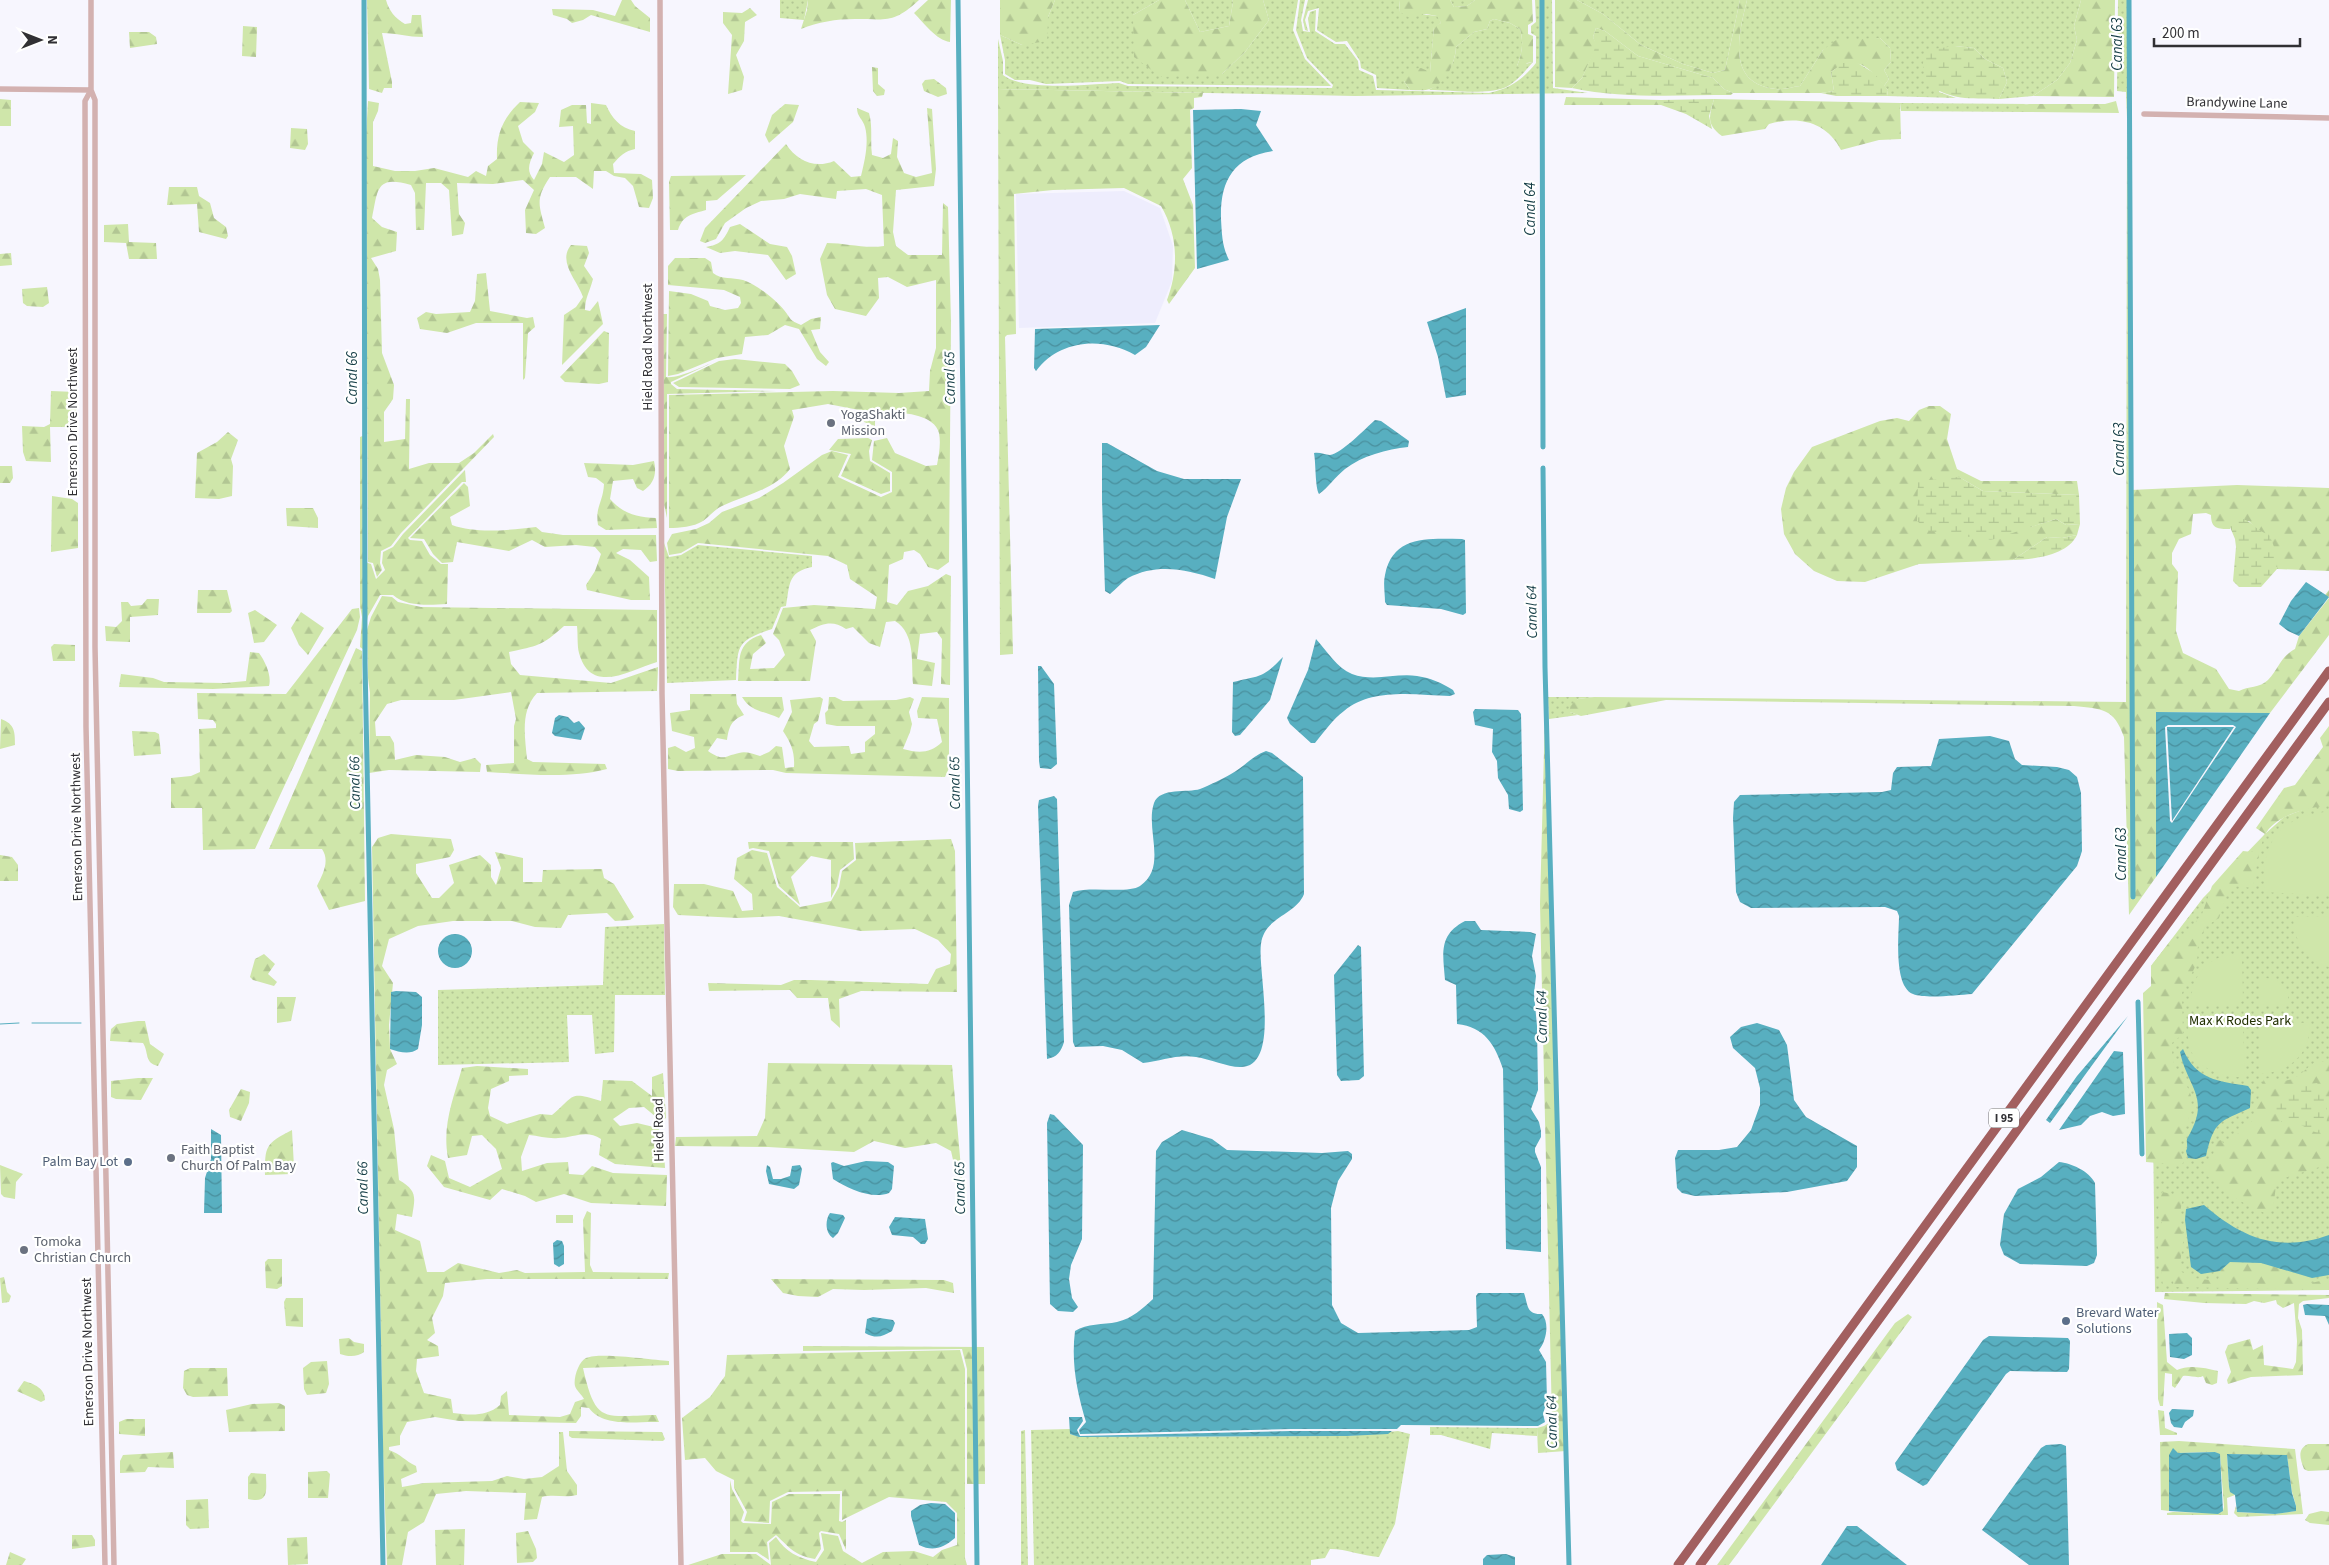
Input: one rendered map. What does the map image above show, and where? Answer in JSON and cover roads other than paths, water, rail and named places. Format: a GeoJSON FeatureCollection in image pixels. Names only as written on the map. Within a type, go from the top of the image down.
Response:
{"type":"FeatureCollection","features":[{"type":"Feature","properties":{"kind":"highway","name":"I 95"},"geometry":{"type":"LineString","coordinates":[[1678,1565],[2329,671]]}},
{"type":"Feature","properties":{"kind":"highway","name":"I 95"},"geometry":{"type":"LineString","coordinates":[[1700,1565],[2329,702]]}},
{"type":"Feature","properties":{"kind":"street","name":"Emerson Drive Northwest"},"geometry":{"type":"LineString","coordinates":[[90,0],[91,90],[95,100],[95,657],[114,1565]]}},
{"type":"Feature","properties":{"kind":"street","name":"Hield Road Northwest"},"geometry":{"type":"LineString","coordinates":[[660,0],[662,694]]}},
{"type":"Feature","properties":{"kind":"street"},"geometry":{"type":"LineString","coordinates":[[0,89],[91,90]]}},
{"type":"Feature","properties":{"kind":"street","name":"Emerson Drive Northwest"},"geometry":{"type":"LineString","coordinates":[[91,90],[85,101],[86,719],[105,1565]]}},
{"type":"Feature","properties":{"kind":"street","name":"Brandywine Lane"},"geometry":{"type":"LineString","coordinates":[[2144,114],[2329,118]]}},
{"type":"Feature","properties":{"kind":"street","name":"Hield Road"},"geometry":{"type":"LineString","coordinates":[[662,694],[681,1565]]}},
{"type":"Feature","properties":{"kind":"water"},"geometry":{"type":"Polygon","coordinates":[[[1241,109],[1261,111],[1256,125],[1273,151],[1248,159],[1239,165],[1226,182],[1221,205],[1221,219],[1223,240],[1229,260],[1197,269],[1193,110],[1241,109]]]}},
{"type":"Feature","properties":{"kind":"water"},"geometry":{"type":"Polygon","coordinates":[[[1466,308],[1466,395],[1446,398],[1438,357],[1427,322],[1466,308]]]}},
{"type":"Feature","properties":{"kind":"water"},"geometry":{"type":"Polygon","coordinates":[[[1160,325],[1146,347],[1135,355],[1109,345],[1082,344],[1069,347],[1057,353],[1036,371],[1034,368],[1035,329],[1160,325]]]}},
{"type":"Feature","properties":{"kind":"water"},"geometry":{"type":"Polygon","coordinates":[[[1375,420],[1381,421],[1409,441],[1408,447],[1383,451],[1359,460],[1345,469],[1319,494],[1314,453],[1335,454],[1347,446],[1375,420]]]}},
{"type":"Feature","properties":{"kind":"water"},"geometry":{"type":"Polygon","coordinates":[[[1102,443],[1107,443],[1157,471],[1184,479],[1241,479],[1227,517],[1215,579],[1183,570],[1149,570],[1128,578],[1110,594],[1105,591],[1102,443]]]}},
{"type":"Feature","properties":{"kind":"water"},"geometry":{"type":"Polygon","coordinates":[[[1438,539],[1465,540],[1466,613],[1463,615],[1441,609],[1387,605],[1385,602],[1384,578],[1389,562],[1396,552],[1404,546],[1415,542],[1438,539]]]}},
{"type":"Feature","properties":{"kind":"water"},"geometry":{"type":"Polygon","coordinates":[[[2306,582],[2329,597],[2299,636],[2279,624],[2291,601],[2306,582]]]}},
{"type":"Feature","properties":{"kind":"water"},"geometry":{"type":"Polygon","coordinates":[[[1316,639],[1337,663],[1352,674],[1368,677],[1409,675],[1422,677],[1445,685],[1453,690],[1455,694],[1450,696],[1395,694],[1368,698],[1355,703],[1344,711],[1332,722],[1315,743],[1311,743],[1290,724],[1287,718],[1308,670],[1316,639]]]}},
{"type":"Feature","properties":{"kind":"water"},"geometry":{"type":"Polygon","coordinates":[[[1283,657],[1270,700],[1240,735],[1235,736],[1232,732],[1233,682],[1265,673],[1283,657]]]}},
{"type":"Feature","properties":{"kind":"water"},"geometry":{"type":"Polygon","coordinates":[[[1038,666],[1041,666],[1054,684],[1057,764],[1051,769],[1040,768],[1039,761],[1038,666]]]}},
{"type":"Feature","properties":{"kind":"water"},"geometry":{"type":"Polygon","coordinates":[[[1475,709],[1518,710],[1521,714],[1523,810],[1520,812],[1509,809],[1508,795],[1498,778],[1497,761],[1492,752],[1493,729],[1475,725],[1473,712],[1475,709]]]}},
{"type":"Feature","properties":{"kind":"water"},"geometry":{"type":"Polygon","coordinates":[[[2156,712],[2270,713],[2156,877],[2156,712]],[[2168,725],[2165,727],[2170,821],[2172,823],[2236,727],[2233,725],[2168,725]]]}},
{"type":"Feature","properties":{"kind":"water"},"geometry":{"type":"Polygon","coordinates":[[[559,715],[568,717],[574,723],[579,721],[585,728],[581,740],[555,736],[552,733],[555,718],[559,715]]]}},
{"type":"Feature","properties":{"kind":"water"},"geometry":{"type":"Polygon","coordinates":[[[2167,727],[2234,727],[2172,821],[2167,727]]]}},
{"type":"Feature","properties":{"kind":"water"},"geometry":{"type":"Polygon","coordinates":[[[1990,736],[2009,741],[2015,759],[2022,765],[2057,767],[2069,770],[2077,777],[2081,793],[2082,851],[2077,866],[1972,994],[1926,996],[1913,994],[1907,989],[1902,981],[1900,971],[1898,946],[1899,916],[1897,911],[1885,907],[1751,908],[1740,902],[1736,892],[1733,818],[1734,802],[1740,795],[1882,792],[1891,790],[1893,773],[1897,767],[1931,766],[1939,739],[1990,736]]]}},
{"type":"Feature","properties":{"kind":"water"},"geometry":{"type":"Polygon","coordinates":[[[1266,751],[1272,753],[1303,777],[1304,894],[1294,907],[1274,922],[1263,935],[1261,957],[1265,1016],[1264,1035],[1260,1052],[1253,1063],[1240,1067],[1230,1066],[1189,1056],[1143,1063],[1122,1050],[1103,1046],[1075,1047],[1073,1042],[1069,905],[1073,892],[1081,890],[1127,889],[1140,886],[1153,869],[1152,813],[1157,798],[1175,791],[1200,789],[1231,774],[1266,751]]]}},
{"type":"Feature","properties":{"kind":"water"},"geometry":{"type":"Polygon","coordinates":[[[1054,796],[1057,799],[1064,1042],[1058,1054],[1047,1059],[1038,806],[1039,800],[1054,796]]]}},
{"type":"Feature","properties":{"kind":"water"},"geometry":{"type":"Polygon","coordinates":[[[1465,921],[1475,921],[1481,930],[1530,932],[1536,934],[1532,956],[1536,976],[1534,994],[1537,1026],[1538,1090],[1531,1109],[1539,1122],[1541,1131],[1541,1137],[1535,1152],[1541,1167],[1541,1252],[1506,1249],[1503,1069],[1492,1045],[1482,1033],[1467,1026],[1457,1024],[1456,985],[1445,980],[1443,954],[1446,939],[1456,926],[1465,921]]]}},
{"type":"Feature","properties":{"kind":"water"},"geometry":{"type":"Polygon","coordinates":[[[455,934],[467,939],[472,951],[467,963],[455,968],[443,963],[438,951],[443,939],[455,934]]]}},
{"type":"Feature","properties":{"kind":"water"},"geometry":{"type":"Polygon","coordinates":[[[1358,945],[1361,947],[1364,1076],[1359,1080],[1341,1081],[1337,1075],[1334,975],[1358,945]]]}},
{"type":"Feature","properties":{"kind":"water"},"geometry":{"type":"Polygon","coordinates":[[[391,992],[416,992],[422,997],[422,1025],[418,1049],[412,1052],[390,1049],[391,992]]]}},
{"type":"Feature","properties":{"kind":"water"},"geometry":{"type":"Polygon","coordinates":[[[2128,1016],[2050,1123],[2046,1120],[2077,1076],[2128,1016]]]}},
{"type":"Feature","properties":{"kind":"water"},"geometry":{"type":"Polygon","coordinates":[[[1757,1023],[1779,1030],[1787,1045],[1794,1100],[1806,1117],[1857,1146],[1857,1167],[1847,1181],[1787,1192],[1695,1196],[1682,1193],[1677,1188],[1675,1158],[1678,1150],[1719,1150],[1737,1147],[1751,1130],[1760,1105],[1760,1088],[1755,1068],[1733,1048],[1730,1037],[1741,1027],[1757,1023]]]}},
{"type":"Feature","properties":{"kind":"water"},"geometry":{"type":"Polygon","coordinates":[[[2183,1049],[2194,1067],[2201,1073],[2218,1080],[2248,1086],[2251,1090],[2250,1108],[2231,1116],[2219,1124],[2212,1136],[2206,1156],[2196,1159],[2188,1158],[2186,1151],[2187,1139],[2198,1112],[2198,1102],[2180,1052],[2183,1049]]]}},
{"type":"Feature","properties":{"kind":"water"},"geometry":{"type":"Polygon","coordinates":[[[2114,1051],[2123,1052],[2125,1114],[2113,1116],[2102,1112],[2090,1116],[2081,1125],[2059,1130],[2114,1051]]]}},
{"type":"Feature","properties":{"kind":"water"},"geometry":{"type":"Polygon","coordinates":[[[1050,1114],[1054,1115],[1083,1145],[1082,1239],[1071,1265],[1069,1279],[1072,1298],[1078,1307],[1073,1312],[1058,1311],[1050,1304],[1047,1123],[1050,1114]]]}},
{"type":"Feature","properties":{"kind":"water"},"geometry":{"type":"Polygon","coordinates":[[[211,1129],[221,1135],[222,1213],[204,1213],[205,1178],[211,1159],[211,1129]]]}},
{"type":"Feature","properties":{"kind":"water"},"geometry":{"type":"Polygon","coordinates":[[[1182,1130],[1212,1139],[1227,1150],[1322,1153],[1348,1151],[1352,1154],[1352,1159],[1338,1181],[1331,1208],[1332,1305],[1341,1323],[1358,1333],[1469,1330],[1477,1327],[1476,1296],[1478,1293],[1524,1293],[1530,1311],[1542,1314],[1546,1322],[1545,1337],[1539,1350],[1546,1362],[1547,1401],[1543,1414],[1545,1422],[1538,1426],[1401,1425],[1397,1429],[1291,1429],[1080,1434],[1079,1430],[1086,1422],[1076,1377],[1075,1331],[1090,1325],[1112,1323],[1128,1318],[1153,1299],[1156,1151],[1162,1142],[1182,1130]]]}},
{"type":"Feature","properties":{"kind":"water"},"geometry":{"type":"Polygon","coordinates":[[[866,1161],[888,1162],[894,1166],[892,1189],[889,1193],[875,1195],[860,1192],[833,1179],[831,1163],[844,1166],[866,1161]]]}},
{"type":"Feature","properties":{"kind":"water"},"geometry":{"type":"Polygon","coordinates":[[[2059,1162],[2079,1168],[2089,1175],[2095,1183],[2097,1255],[2094,1263],[2087,1266],[2020,1264],[2004,1255],[2000,1245],[2004,1214],[2018,1189],[2041,1177],[2059,1162]]]}},
{"type":"Feature","properties":{"kind":"water"},"geometry":{"type":"Polygon","coordinates":[[[767,1165],[770,1167],[773,1179],[781,1179],[790,1176],[792,1166],[800,1165],[802,1169],[799,1185],[794,1189],[769,1184],[766,1171],[767,1165]]]}},
{"type":"Feature","properties":{"kind":"water"},"geometry":{"type":"Polygon","coordinates":[[[2204,1205],[2218,1217],[2233,1226],[2247,1234],[2262,1239],[2294,1243],[2329,1235],[2329,1275],[2312,1278],[2261,1263],[2230,1262],[2220,1271],[2201,1274],[2191,1267],[2185,1220],[2186,1209],[2204,1205]]]}},
{"type":"Feature","properties":{"kind":"water"},"geometry":{"type":"Polygon","coordinates":[[[830,1213],[843,1215],[845,1218],[838,1233],[833,1238],[828,1233],[827,1226],[827,1219],[830,1213]]]}},
{"type":"Feature","properties":{"kind":"water"},"geometry":{"type":"Polygon","coordinates":[[[895,1217],[925,1219],[928,1239],[925,1244],[921,1244],[913,1237],[892,1235],[889,1227],[895,1217]]]}},
{"type":"Feature","properties":{"kind":"water"},"geometry":{"type":"Polygon","coordinates":[[[557,1240],[562,1241],[564,1246],[564,1264],[559,1267],[554,1264],[553,1243],[557,1240]]]}},
{"type":"Feature","properties":{"kind":"water"},"geometry":{"type":"Polygon","coordinates":[[[2303,1305],[2329,1305],[2329,1325],[2325,1316],[2305,1315],[2303,1305]]]}},
{"type":"Feature","properties":{"kind":"water"},"geometry":{"type":"Polygon","coordinates":[[[873,1317],[893,1320],[895,1323],[892,1331],[879,1336],[865,1333],[867,1319],[873,1317]]]}},
{"type":"Feature","properties":{"kind":"water"},"geometry":{"type":"Polygon","coordinates":[[[2187,1333],[2192,1338],[2192,1355],[2184,1359],[2170,1357],[2169,1334],[2187,1333]]]}},
{"type":"Feature","properties":{"kind":"water"},"geometry":{"type":"Polygon","coordinates":[[[1989,1336],[2068,1338],[2070,1341],[2069,1369],[2067,1372],[2010,1371],[2006,1374],[1927,1484],[1923,1486],[1897,1470],[1895,1463],[1983,1340],[1989,1336]]]}},
{"type":"Feature","properties":{"kind":"water"},"geometry":{"type":"Polygon","coordinates":[[[2172,1409],[2194,1410],[2193,1416],[2185,1422],[2182,1428],[2174,1427],[2169,1413],[2172,1409]]]}},
{"type":"Feature","properties":{"kind":"water"},"geometry":{"type":"Polygon","coordinates":[[[1069,1417],[1082,1417],[1083,1421],[1077,1430],[1080,1436],[1291,1431],[1392,1431],[1388,1434],[1347,1436],[1079,1437],[1070,1434],[1069,1417]]]}},
{"type":"Feature","properties":{"kind":"water"},"geometry":{"type":"Polygon","coordinates":[[[2061,1444],[2066,1446],[2069,1565],[2029,1565],[1982,1530],[2041,1448],[2046,1445],[2061,1444]]]}},
{"type":"Feature","properties":{"kind":"water"},"geometry":{"type":"Polygon","coordinates":[[[2173,1448],[2178,1453],[2215,1452],[2220,1454],[2223,1511],[2218,1514],[2169,1511],[2169,1455],[2173,1448]]]}},
{"type":"Feature","properties":{"kind":"water"},"geometry":{"type":"Polygon","coordinates":[[[2227,1454],[2287,1455],[2296,1511],[2275,1514],[2237,1512],[2235,1495],[2230,1492],[2229,1487],[2227,1454]]]}},
{"type":"Feature","properties":{"kind":"water"},"geometry":{"type":"Polygon","coordinates":[[[931,1503],[945,1504],[955,1513],[955,1538],[938,1548],[919,1545],[911,1516],[911,1511],[920,1505],[931,1503]]]}},
{"type":"Feature","properties":{"kind":"water"},"geometry":{"type":"Polygon","coordinates":[[[1847,1526],[1857,1526],[1907,1565],[1821,1565],[1847,1526]]]}},
{"type":"Feature","properties":{"kind":"water"},"geometry":{"type":"Polygon","coordinates":[[[1506,1554],[1515,1557],[1515,1565],[1483,1565],[1483,1559],[1487,1555],[1506,1554]]]}},
{"type":"Feature","properties":{"kind":"waterway","name":"Canal 66"},"geometry":{"type":"LineString","coordinates":[[364,0],[365,663],[383,1565]]}},
{"type":"Feature","properties":{"kind":"waterway","name":"Canal 65"},"geometry":{"type":"LineString","coordinates":[[958,0],[977,1565]]}},
{"type":"Feature","properties":{"kind":"waterway","name":"Canal 64"},"geometry":{"type":"LineString","coordinates":[[1542,0],[1543,447]]}},
{"type":"Feature","properties":{"kind":"waterway","name":"Canal 63"},"geometry":{"type":"LineString","coordinates":[[2129,0],[2133,897]]}},
{"type":"Feature","properties":{"kind":"waterway","name":"Canal 64"},"geometry":{"type":"LineString","coordinates":[[1543,468],[1545,667],[1569,1565]]}},
{"type":"Feature","properties":{"kind":"waterway","name":"Canal 63"},"geometry":{"type":"LineString","coordinates":[[2138,1002],[2142,1154]]}},
{"type":"Feature","properties":{"kind":"waterway"},"geometry":{"type":"LineString","coordinates":[[0,1024],[19,1023]]}},
{"type":"Feature","properties":{"kind":"waterway"},"geometry":{"type":"LineString","coordinates":[[32,1023],[81,1023]]}},
{"type":"Feature","properties":{"kind":"place","name":"YogaShakti Mission"},"geometry":{"type":"Point","coordinates":[831,423]}},
{"type":"Feature","properties":{"kind":"place","name":"Faith Baptist Church Of Palm Bay"},"geometry":{"type":"Point","coordinates":[171,1158]}},
{"type":"Feature","properties":{"kind":"place","name":"Palm Bay Lot"},"geometry":{"type":"Point","coordinates":[128,1162]}},
{"type":"Feature","properties":{"kind":"place","name":"Tomoka Christian Church"},"geometry":{"type":"Point","coordinates":[24,1250]}},
{"type":"Feature","properties":{"kind":"place","name":"Brevard Water Solutions"},"geometry":{"type":"Point","coordinates":[2066,1321]}},
{"type":"Feature","properties":{"kind":"park label","name":"Max K Rodes Park"},"geometry":{"type":"Point","coordinates":[2240,1021]}}]}
